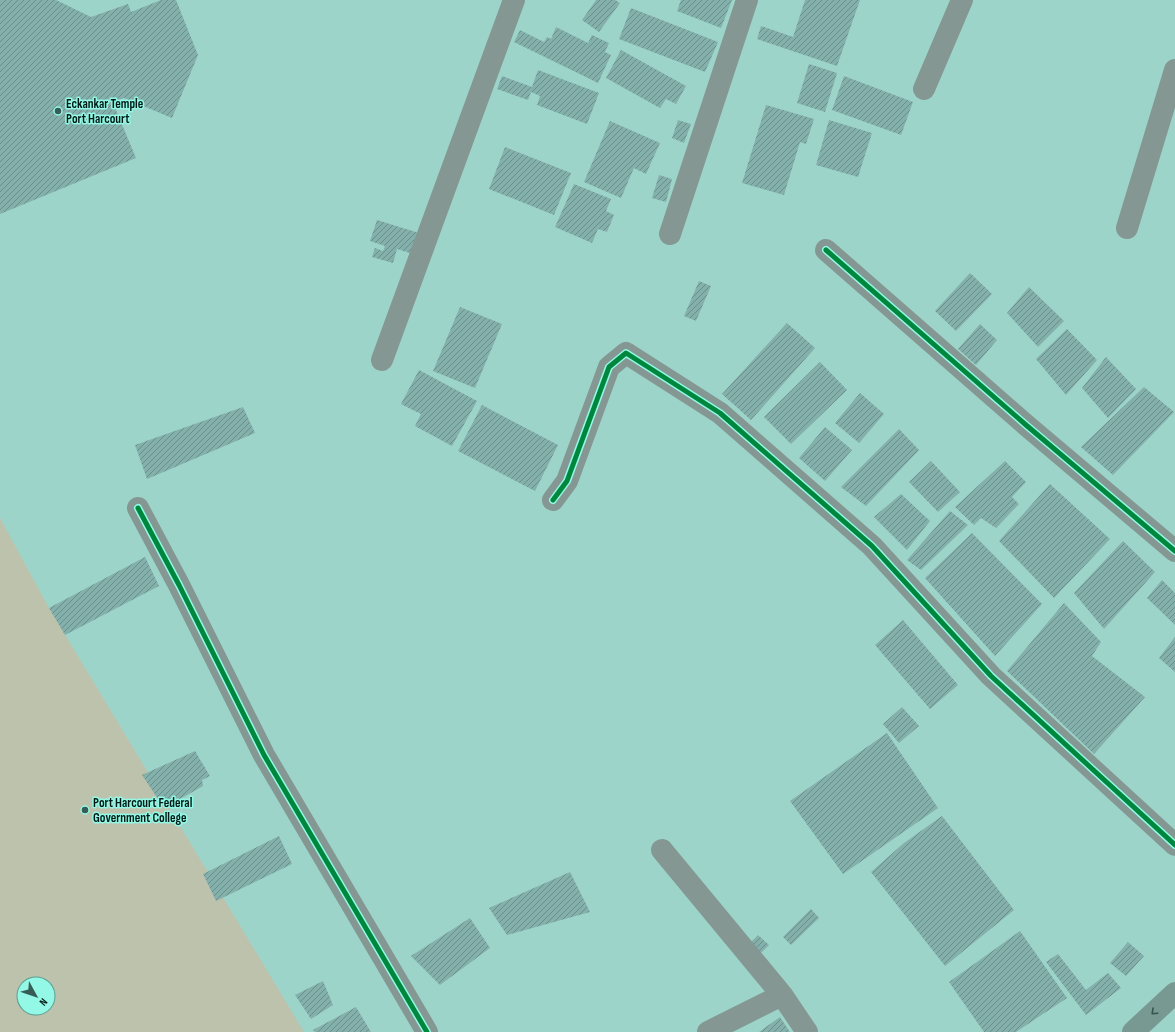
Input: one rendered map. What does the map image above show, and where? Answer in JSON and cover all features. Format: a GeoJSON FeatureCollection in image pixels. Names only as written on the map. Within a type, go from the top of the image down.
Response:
{"type":"FeatureCollection","features":[{"type":"Feature","properties":{"kind":"main road"},"geometry":{"type":"LineString","coordinates":[[1133,1032],[1175,993]]}},
{"type":"Feature","properties":{"kind":"street"},"geometry":{"type":"LineString","coordinates":[[382,360],[514,0]]}},
{"type":"Feature","properties":{"kind":"street"},"geometry":{"type":"LineString","coordinates":[[670,234],[747,0]]}},
{"type":"Feature","properties":{"kind":"street"},"geometry":{"type":"LineString","coordinates":[[924,89],[962,0]]}},
{"type":"Feature","properties":{"kind":"street"},"geometry":{"type":"LineString","coordinates":[[1127,228],[1175,70]]}},
{"type":"Feature","properties":{"kind":"street"},"geometry":{"type":"LineString","coordinates":[[826,250],[1026,425],[1175,552]]}},
{"type":"Feature","properties":{"kind":"street"},"geometry":{"type":"LineString","coordinates":[[554,500],[567,481],[609,367],[626,353],[720,413],[872,546],[991,676],[1175,845]]}},
{"type":"Feature","properties":{"kind":"street"},"geometry":{"type":"LineString","coordinates":[[138,508],[179,585],[264,755],[427,1032]]}},
{"type":"Feature","properties":{"kind":"street"},"geometry":{"type":"LineString","coordinates":[[662,850],[782,995],[807,1032]]}},
{"type":"Feature","properties":{"kind":"street"},"geometry":{"type":"LineString","coordinates":[[708,1032],[782,995]]}},
{"type":"Feature","properties":{"kind":"green space","name":"Port Harcourt Federal Government College"},"geometry":{"type":"Polygon","coordinates":[[[0,518],[49,608],[304,1032],[0,1032],[0,518]]]}},
{"type":"Feature","properties":{"kind":"building","name":"Eckankar Temple Port Harcourt"},"geometry":{"type":"Polygon","coordinates":[[[0,0],[56,0],[91,17],[128,4],[131,12],[161,0],[176,0],[198,55],[172,118],[124,98],[113,103],[136,158],[0,214],[0,0]]]}},
{"type":"Feature","properties":{"kind":"building"},"geometry":{"type":"Polygon","coordinates":[[[596,0],[615,0],[620,3],[599,32],[582,20],[596,0]]]}},
{"type":"Feature","properties":{"kind":"building"},"geometry":{"type":"Polygon","coordinates":[[[681,0],[732,0],[721,28],[677,11],[681,0]]]}},
{"type":"Feature","properties":{"kind":"building"},"geometry":{"type":"Polygon","coordinates":[[[805,0],[860,0],[837,66],[757,39],[761,26],[793,37],[805,0]]]}},
{"type":"Feature","properties":{"kind":"building"},"geometry":{"type":"Polygon","coordinates":[[[631,8],[718,42],[705,72],[619,39],[631,8]]]}},
{"type":"Feature","properties":{"kind":"building"},"geometry":{"type":"Polygon","coordinates":[[[556,27],[588,43],[592,35],[609,43],[605,52],[611,55],[598,83],[514,42],[520,30],[544,42],[547,37],[551,39],[556,27]]]}},
{"type":"Feature","properties":{"kind":"building"},"geometry":{"type":"Polygon","coordinates":[[[621,50],[686,86],[676,104],[666,99],[660,108],[606,78],[621,50]]]}},
{"type":"Feature","properties":{"kind":"building"},"geometry":{"type":"Polygon","coordinates":[[[809,64],[837,73],[825,112],[797,103],[809,64]]]}},
{"type":"Feature","properties":{"kind":"building"},"geometry":{"type":"Polygon","coordinates":[[[538,70],[599,93],[587,124],[537,105],[540,96],[531,92],[528,100],[497,89],[502,76],[532,87],[538,70]]]}},
{"type":"Feature","properties":{"kind":"building"},"geometry":{"type":"Polygon","coordinates":[[[844,76],[913,102],[901,135],[832,110],[844,76]]]}},
{"type":"Feature","properties":{"kind":"building"},"geometry":{"type":"Polygon","coordinates":[[[766,105],[814,119],[806,144],[800,142],[784,195],[742,183],[766,105]]]}},
{"type":"Feature","properties":{"kind":"building"},"geometry":{"type":"Polygon","coordinates":[[[678,120],[691,124],[684,143],[672,138],[678,120]]]}},
{"type":"Feature","properties":{"kind":"building"},"geometry":{"type":"Polygon","coordinates":[[[829,120],[872,133],[858,177],[816,165],[829,120]]]}},
{"type":"Feature","properties":{"kind":"building"},"geometry":{"type":"Polygon","coordinates":[[[610,121],[660,143],[646,174],[634,168],[621,198],[584,182],[610,121]]]}},
{"type":"Feature","properties":{"kind":"building"},"geometry":{"type":"Polygon","coordinates":[[[505,147],[571,173],[554,215],[489,189],[505,147]]]}},
{"type":"Feature","properties":{"kind":"building"},"geometry":{"type":"Polygon","coordinates":[[[659,175],[672,179],[666,202],[652,198],[659,175]]]}},
{"type":"Feature","properties":{"kind":"building"},"geometry":{"type":"Polygon","coordinates":[[[574,184],[611,199],[606,211],[614,215],[607,232],[598,229],[592,243],[555,227],[574,184]]]}},
{"type":"Feature","properties":{"kind":"building"},"geometry":{"type":"Polygon","coordinates":[[[377,220],[419,233],[413,254],[397,249],[393,263],[372,257],[375,248],[383,251],[385,246],[370,241],[377,220]]]}},
{"type":"Feature","properties":{"kind":"building"},"geometry":{"type":"Polygon","coordinates":[[[970,273],[992,294],[956,331],[935,311],[970,273]]]}},
{"type":"Feature","properties":{"kind":"building"},"geometry":{"type":"Polygon","coordinates":[[[699,281],[711,286],[696,321],[684,316],[699,281]]]}},
{"type":"Feature","properties":{"kind":"building"},"geometry":{"type":"Polygon","coordinates":[[[1029,287],[1064,321],[1038,347],[1007,313],[1029,287]]]}},
{"type":"Feature","properties":{"kind":"building"},"geometry":{"type":"Polygon","coordinates":[[[460,307],[502,324],[475,388],[433,371],[460,307]]]}},
{"type":"Feature","properties":{"kind":"building"},"geometry":{"type":"Polygon","coordinates":[[[787,323],[815,348],[751,420],[722,394],[787,323]]]}},
{"type":"Feature","properties":{"kind":"building"},"geometry":{"type":"Polygon","coordinates":[[[980,324],[997,340],[976,365],[958,349],[980,324]]]}},
{"type":"Feature","properties":{"kind":"building"},"geometry":{"type":"Polygon","coordinates":[[[1067,329],[1097,360],[1066,395],[1036,359],[1067,329]]]}},
{"type":"Feature","properties":{"kind":"building"},"geometry":{"type":"Polygon","coordinates":[[[1106,357],[1136,389],[1108,418],[1082,388],[1106,357]]]}},
{"type":"Feature","properties":{"kind":"building"},"geometry":{"type":"Polygon","coordinates":[[[820,362],[847,390],[791,444],[764,417],[820,362]]]}},
{"type":"Feature","properties":{"kind":"building"},"geometry":{"type":"Polygon","coordinates":[[[419,370],[477,401],[452,446],[415,426],[421,414],[401,404],[419,370]]]}},
{"type":"Feature","properties":{"kind":"building"},"geometry":{"type":"Polygon","coordinates":[[[1144,387],[1174,412],[1113,475],[1081,447],[1144,387]]]}},
{"type":"Feature","properties":{"kind":"building"},"geometry":{"type":"Polygon","coordinates":[[[860,393],[884,414],[859,443],[835,423],[860,393]]]}},
{"type":"Feature","properties":{"kind":"building"},"geometry":{"type":"Polygon","coordinates":[[[482,405],[558,445],[535,491],[458,451],[482,405]]]}},
{"type":"Feature","properties":{"kind":"building"},"geometry":{"type":"Polygon","coordinates":[[[243,407],[255,433],[147,479],[135,445],[243,407]]]}},
{"type":"Feature","properties":{"kind":"building"},"geometry":{"type":"Polygon","coordinates":[[[825,427],[852,450],[825,481],[799,458],[825,427]]]}},
{"type":"Feature","properties":{"kind":"building"},"geometry":{"type":"Polygon","coordinates":[[[899,429],[919,450],[866,506],[841,487],[899,429]]]}},
{"type":"Feature","properties":{"kind":"building"},"geometry":{"type":"Polygon","coordinates":[[[931,461],[960,492],[938,512],[909,482],[931,461]]]}},
{"type":"Feature","properties":{"kind":"building"},"geometry":{"type":"Polygon","coordinates":[[[1005,461],[1026,482],[1012,497],[1019,504],[996,528],[981,518],[974,525],[955,507],[1005,461]]]}},
{"type":"Feature","properties":{"kind":"building"},"geometry":{"type":"Polygon","coordinates":[[[1050,484],[1110,539],[1054,598],[999,541],[1050,484]]]}},
{"type":"Feature","properties":{"kind":"building"},"geometry":{"type":"Polygon","coordinates":[[[901,494],[930,521],[907,550],[874,517],[901,494]]]}},
{"type":"Feature","properties":{"kind":"building"},"geometry":{"type":"Polygon","coordinates":[[[950,511],[968,525],[921,570],[907,560],[950,511]]]}},
{"type":"Feature","properties":{"kind":"building"},"geometry":{"type":"Polygon","coordinates":[[[972,533],[1042,604],[995,656],[925,578],[972,533]]]}},
{"type":"Feature","properties":{"kind":"building"},"geometry":{"type":"Polygon","coordinates":[[[1123,541],[1155,572],[1104,629],[1074,593],[1123,541]]]}},
{"type":"Feature","properties":{"kind":"building"},"geometry":{"type":"Polygon","coordinates":[[[145,557],[159,586],[65,635],[49,608],[145,557]]]}},
{"type":"Feature","properties":{"kind":"building"},"geometry":{"type":"Polygon","coordinates":[[[1162,580],[1175,593],[1175,625],[1147,598],[1162,580]]]}},
{"type":"Feature","properties":{"kind":"building"},"geometry":{"type":"Polygon","coordinates":[[[1064,603],[1101,642],[1092,656],[1145,697],[1094,754],[1007,671],[1064,603]]]}},
{"type":"Feature","properties":{"kind":"building"},"geometry":{"type":"Polygon","coordinates":[[[903,620],[958,685],[930,709],[875,645],[903,620]]]}},
{"type":"Feature","properties":{"kind":"building"},"geometry":{"type":"Polygon","coordinates":[[[1175,637],[1175,672],[1159,658],[1175,637]]]}},
{"type":"Feature","properties":{"kind":"building"},"geometry":{"type":"Polygon","coordinates":[[[902,707],[919,726],[899,743],[883,724],[902,707]]]}},
{"type":"Feature","properties":{"kind":"building"},"geometry":{"type":"Polygon","coordinates":[[[887,733],[938,808],[843,874],[790,801],[887,733]]]}},
{"type":"Feature","properties":{"kind":"building"},"geometry":{"type":"Polygon","coordinates":[[[195,751],[210,776],[202,780],[203,786],[164,808],[142,775],[195,751]]]}},
{"type":"Feature","properties":{"kind":"building"},"geometry":{"type":"Polygon","coordinates":[[[942,816],[1014,910],[945,966],[871,872],[904,843],[942,816]]]}},
{"type":"Feature","properties":{"kind":"building"},"geometry":{"type":"Polygon","coordinates":[[[279,836],[292,864],[216,901],[203,874],[279,836]]]}},
{"type":"Feature","properties":{"kind":"building"},"geometry":{"type":"Polygon","coordinates":[[[570,872],[590,912],[507,935],[489,908],[570,872]]]}},
{"type":"Feature","properties":{"kind":"building"},"geometry":{"type":"Polygon","coordinates":[[[811,909],[819,918],[791,945],[783,937],[811,909]]]}},
{"type":"Feature","properties":{"kind":"building"},"geometry":{"type":"Polygon","coordinates":[[[470,918],[490,948],[440,985],[411,956],[470,918]]]}},
{"type":"Feature","properties":{"kind":"building"},"geometry":{"type":"Polygon","coordinates":[[[1020,931],[1067,998],[1016,1032],[984,1032],[949,982],[1020,931]]]}},
{"type":"Feature","properties":{"kind":"building"},"geometry":{"type":"Polygon","coordinates":[[[758,935],[769,945],[760,954],[749,944],[758,935]]]}},
{"type":"Feature","properties":{"kind":"building"},"geometry":{"type":"Polygon","coordinates":[[[1128,942],[1144,956],[1126,976],[1110,963],[1128,942]]]}},
{"type":"Feature","properties":{"kind":"building"},"geometry":{"type":"Polygon","coordinates":[[[1058,954],[1086,990],[1108,973],[1121,988],[1086,1015],[1046,962],[1058,954]]]}},
{"type":"Feature","properties":{"kind":"building"},"geometry":{"type":"Polygon","coordinates":[[[323,981],[333,1005],[311,1019],[295,995],[323,981]]]}},
{"type":"Feature","properties":{"kind":"building"},"geometry":{"type":"Polygon","coordinates":[[[356,1007],[371,1032],[315,1032],[313,1030],[356,1007]]]}},
{"type":"Feature","properties":{"kind":"building"},"geometry":{"type":"Polygon","coordinates":[[[780,1017],[790,1032],[759,1032],[780,1017]]]}},
{"type":"Feature","properties":{"kind":"cycle path"},"geometry":{"type":"LineString","coordinates":[[826,250],[1026,425],[1175,551]]}},
{"type":"Feature","properties":{"kind":"cycle path"},"geometry":{"type":"LineString","coordinates":[[553,500],[567,481],[609,367],[626,353],[720,413],[872,546],[991,676],[1175,845]]}},
{"type":"Feature","properties":{"kind":"cycle path"},"geometry":{"type":"LineString","coordinates":[[138,508],[179,585],[264,755],[427,1032]]}},
{"type":"Feature","properties":{"kind":"place","name":"Eckankar Temple Port Harcourt"},"geometry":{"type":"Point","coordinates":[58,111]}},
{"type":"Feature","properties":{"kind":"place","name":"Port Harcourt Federal Government College"},"geometry":{"type":"Point","coordinates":[85,810]}}]}
